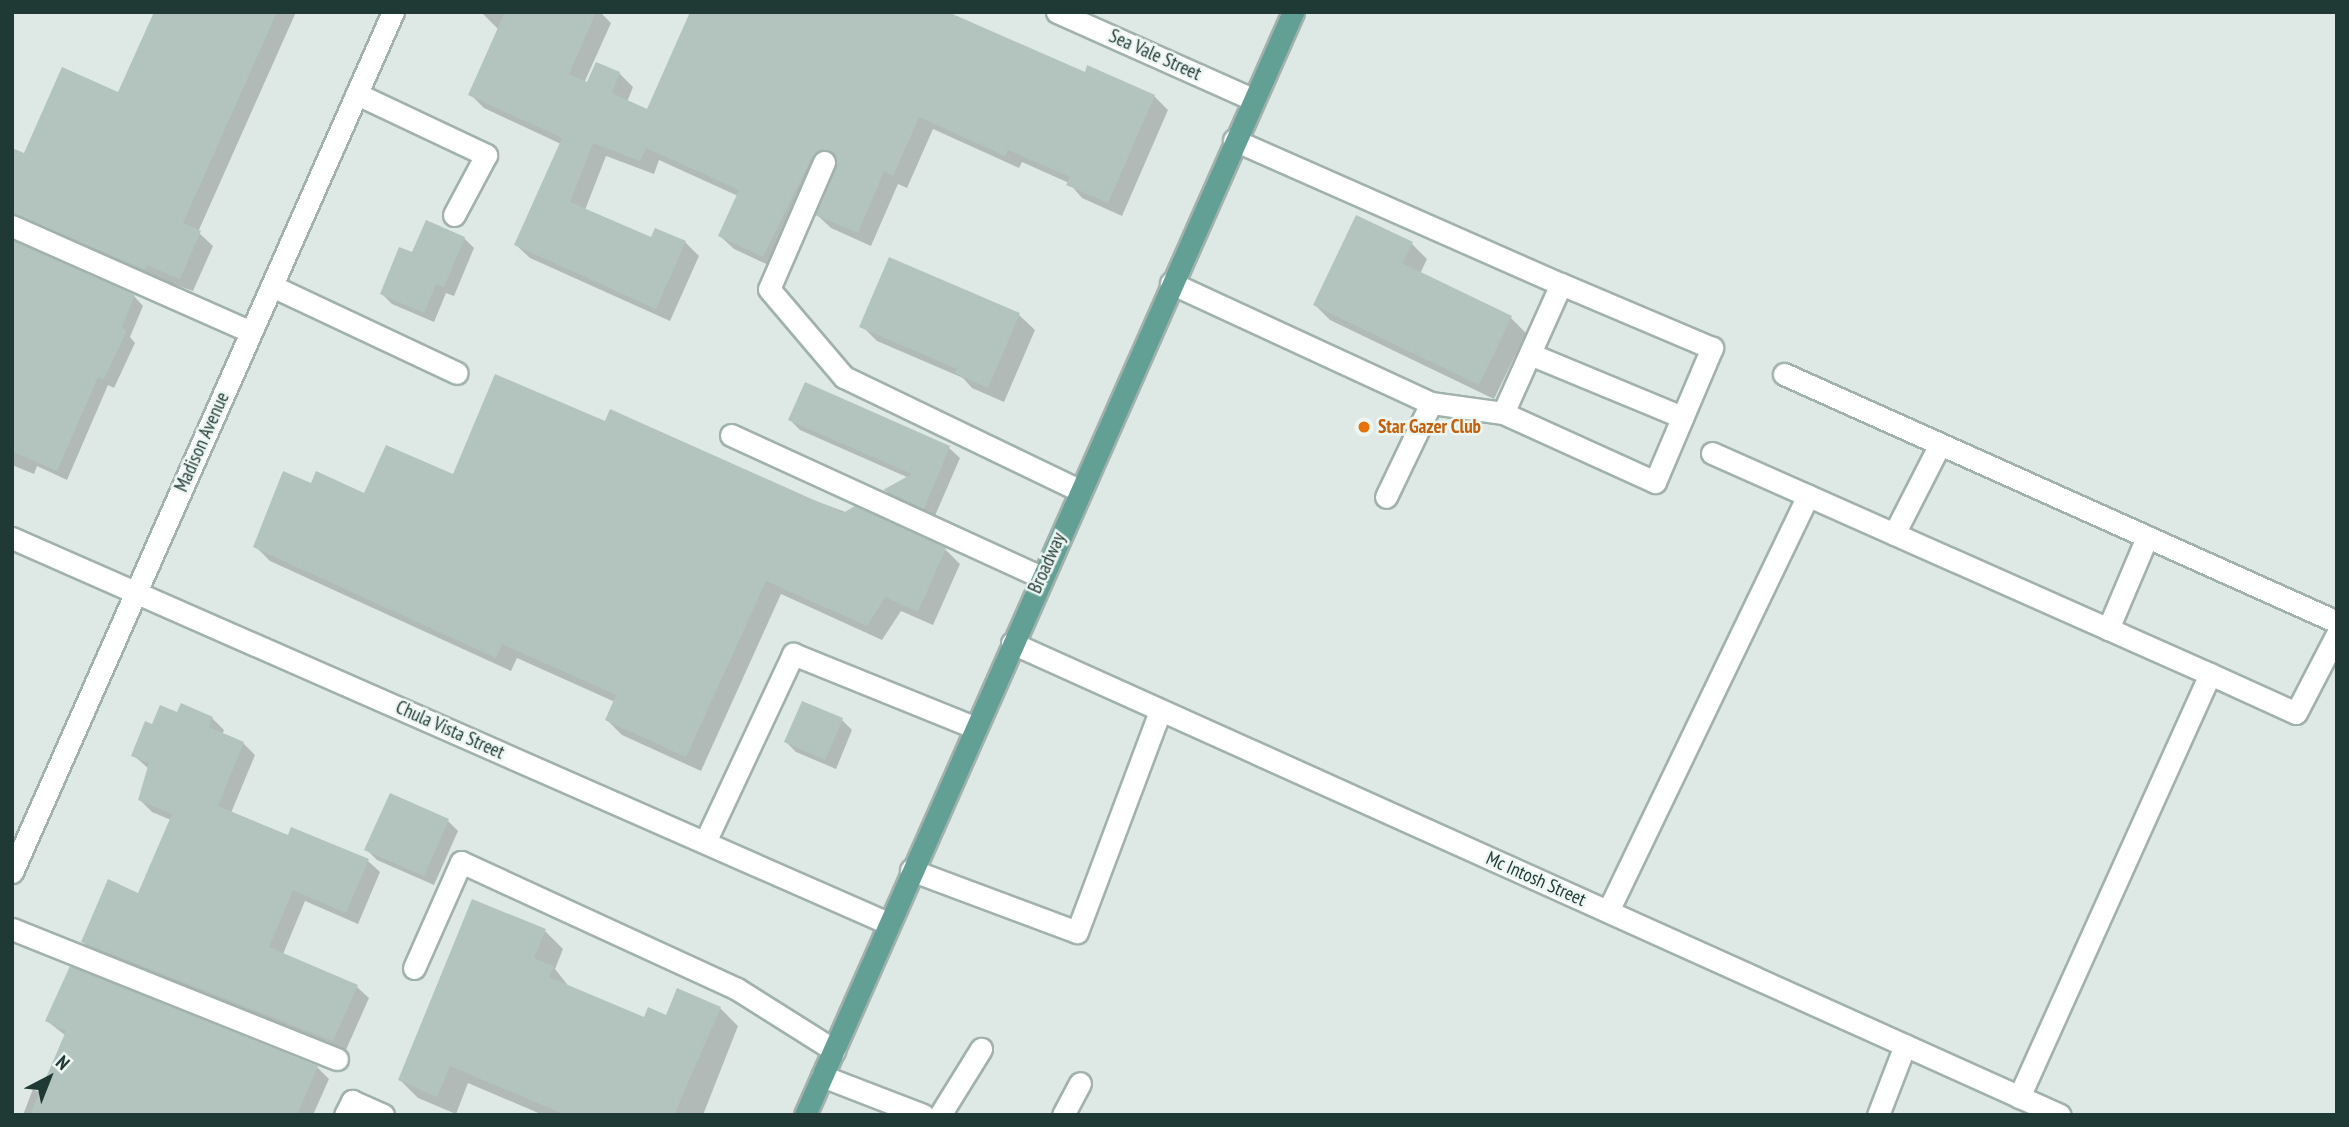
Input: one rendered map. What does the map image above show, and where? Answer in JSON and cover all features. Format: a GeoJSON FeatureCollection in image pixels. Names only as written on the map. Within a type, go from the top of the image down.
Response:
{"type":"FeatureCollection","features":[{"type":"Feature","properties":{"kind":"main road","name":"Broadway"},"geometry":{"type":"LineString","coordinates":[[806,1115],[974,727],[1293,12]]}},
{"type":"Feature","properties":{"kind":"street","name":"Madison Avenue"},"geometry":{"type":"LineString","coordinates":[[12,872],[393,12]]}},
{"type":"Feature","properties":{"kind":"street","name":"Sea Vale Street"},"geometry":{"type":"LineString","coordinates":[[1057,12],[1252,99]]}},
{"type":"Feature","properties":{"kind":"street"},"geometry":{"type":"LineString","coordinates":[[357,94],[486,155],[454,215]]}},
{"type":"Feature","properties":{"kind":"street"},"geometry":{"type":"LineString","coordinates":[[1171,283],[1431,403],[1503,413],[1655,482],[1712,348],[1234,140]]}},
{"type":"Feature","properties":{"kind":"street"},"geometry":{"type":"LineString","coordinates":[[824,162],[769,289],[844,377],[1079,490]]}},
{"type":"Feature","properties":{"kind":"street"},"geometry":{"type":"LineString","coordinates":[[12,226],[251,332]]}},
{"type":"Feature","properties":{"kind":"street"},"geometry":{"type":"LineString","coordinates":[[1503,413],[1562,284]]}},
{"type":"Feature","properties":{"kind":"street"},"geometry":{"type":"LineString","coordinates":[[272,286],[457,373]]}},
{"type":"Feature","properties":{"kind":"street"},"geometry":{"type":"LineString","coordinates":[[1530,354],[1682,417]]}},
{"type":"Feature","properties":{"kind":"street"},"geometry":{"type":"LineString","coordinates":[[1784,374],[2337,622]]}},
{"type":"Feature","properties":{"kind":"street"},"geometry":{"type":"LineString","coordinates":[[1386,496],[1431,403]]}},
{"type":"Feature","properties":{"kind":"street"},"geometry":{"type":"LineString","coordinates":[[731,435],[1041,577]]}},
{"type":"Feature","properties":{"kind":"street"},"geometry":{"type":"LineString","coordinates":[[1894,534],[1940,444]]}},
{"type":"Feature","properties":{"kind":"street"},"geometry":{"type":"LineString","coordinates":[[1712,453],[2297,713],[2337,634]]}},
{"type":"Feature","properties":{"kind":"street"},"geometry":{"type":"LineString","coordinates":[[1608,911],[1808,496]]}},
{"type":"Feature","properties":{"kind":"street"},"geometry":{"type":"LineString","coordinates":[[2108,629],[2147,537]]}},
{"type":"Feature","properties":{"kind":"street","name":"Chula Vista Street"},"geometry":{"type":"LineString","coordinates":[[12,538],[888,923]]}},
{"type":"Feature","properties":{"kind":"street","name":"Mc Intosh Street"},"geometry":{"type":"LineString","coordinates":[[1012,643],[2060,1115]]}},
{"type":"Feature","properties":{"kind":"street"},"geometry":{"type":"LineString","coordinates":[[705,842],[793,654],[974,727]]}},
{"type":"Feature","properties":{"kind":"street"},"geometry":{"type":"LineString","coordinates":[[2019,1097],[2210,674]]}},
{"type":"Feature","properties":{"kind":"street"},"geometry":{"type":"LineString","coordinates":[[911,870],[1077,932],[1160,711]]}},
{"type":"Feature","properties":{"kind":"street"},"geometry":{"type":"LineString","coordinates":[[414,968],[461,862],[737,989],[834,1050]]}},
{"type":"Feature","properties":{"kind":"street"},"geometry":{"type":"LineString","coordinates":[[12,929],[337,1059]]}},
{"type":"Feature","properties":{"kind":"street"},"geometry":{"type":"LineString","coordinates":[[1878,1115],[1905,1045]]}},
{"type":"Feature","properties":{"kind":"street"},"geometry":{"type":"LineString","coordinates":[[940,1115],[981,1049]]}},
{"type":"Feature","properties":{"kind":"street"},"geometry":{"type":"LineString","coordinates":[[822,1076],[923,1115]]}},
{"type":"Feature","properties":{"kind":"street"},"geometry":{"type":"LineString","coordinates":[[1063,1115],[1080,1083]]}},
{"type":"Feature","properties":{"kind":"street"},"geometry":{"type":"LineString","coordinates":[[345,1115],[352,1101],[383,1115]]}},
{"type":"Feature","properties":{"kind":"building"},"geometry":{"type":"Polygon","coordinates":[[[154,12],[277,12],[183,223],[201,231],[180,279],[147,265],[145,270],[12,213],[12,148],[24,153],[62,67],[118,92],[154,12]]]}},
{"type":"Feature","properties":{"kind":"building"},"geometry":{"type":"Polygon","coordinates":[[[505,12],[596,12],[569,74],[587,82],[596,62],[620,72],[612,93],[647,109],[690,12],[948,12],[1085,72],[1087,65],[1155,95],[1108,203],[1066,185],[1070,177],[1008,150],[1005,156],[919,117],[893,176],[884,171],[858,233],[815,215],[837,161],[834,154],[822,149],[812,157],[763,257],[718,236],[739,190],[646,148],[640,161],[593,143],[570,202],[651,237],[655,228],[686,241],[656,309],[514,245],[562,138],[468,95],[505,12]]]}},
{"type":"Feature","properties":{"kind":"building"},"geometry":{"type":"Polygon","coordinates":[[[1356,215],[1413,242],[1402,263],[1512,316],[1479,385],[1313,305],[1356,215]]]}},
{"type":"Feature","properties":{"kind":"building"},"geometry":{"type":"Polygon","coordinates":[[[426,220],[465,237],[444,287],[436,284],[424,313],[380,294],[399,247],[412,252],[426,220]]]}},
{"type":"Feature","properties":{"kind":"building"},"geometry":{"type":"Polygon","coordinates":[[[12,240],[135,295],[122,326],[126,332],[104,379],[98,377],[57,471],[12,451],[12,240]]]}},
{"type":"Feature","properties":{"kind":"building"},"geometry":{"type":"Polygon","coordinates":[[[889,257],[1020,313],[988,388],[955,373],[957,369],[859,327],[889,257]]]}},
{"type":"Feature","properties":{"kind":"building"},"geometry":{"type":"Polygon","coordinates":[[[495,374],[605,421],[610,409],[843,513],[855,506],[946,548],[918,612],[885,597],[867,626],[766,581],[686,757],[605,720],[616,695],[502,644],[496,658],[253,547],[283,471],[311,483],[316,471],[364,493],[386,445],[453,474],[495,374]]]}},
{"type":"Feature","properties":{"kind":"building"},"geometry":{"type":"Polygon","coordinates":[[[805,382],[950,446],[924,509],[883,490],[912,474],[788,420],[805,382]]]}},
{"type":"Feature","properties":{"kind":"building"},"geometry":{"type":"Polygon","coordinates":[[[802,701],[843,718],[825,760],[784,742],[802,701]]]}},
{"type":"Feature","properties":{"kind":"building"},"geometry":{"type":"Polygon","coordinates":[[[181,703],[213,717],[209,727],[244,742],[218,806],[288,835],[291,827],[369,859],[346,913],[293,890],[269,947],[358,985],[333,1041],[81,942],[108,879],[138,893],[172,814],[138,800],[149,763],[131,756],[145,721],[152,724],[160,705],[177,712],[181,703]]]}},
{"type":"Feature","properties":{"kind":"building"},"geometry":{"type":"Polygon","coordinates":[[[390,793],[449,819],[424,876],[364,850],[390,793]]]}},
{"type":"Feature","properties":{"kind":"building"},"geometry":{"type":"Polygon","coordinates":[[[472,899],[546,929],[534,958],[554,966],[549,977],[644,1017],[648,1007],[666,1015],[677,988],[721,1007],[674,1115],[566,1115],[450,1066],[437,1097],[398,1080],[472,899]]]}},
{"type":"Feature","properties":{"kind":"building"},"geometry":{"type":"Polygon","coordinates":[[[70,966],[318,1066],[297,1115],[30,1115],[66,1031],[45,1021],[70,966]]]}},
{"type":"Feature","properties":{"kind":"place","name":"Star Gazer Club"},"geometry":{"type":"Point","coordinates":[1364,427]}}]}
